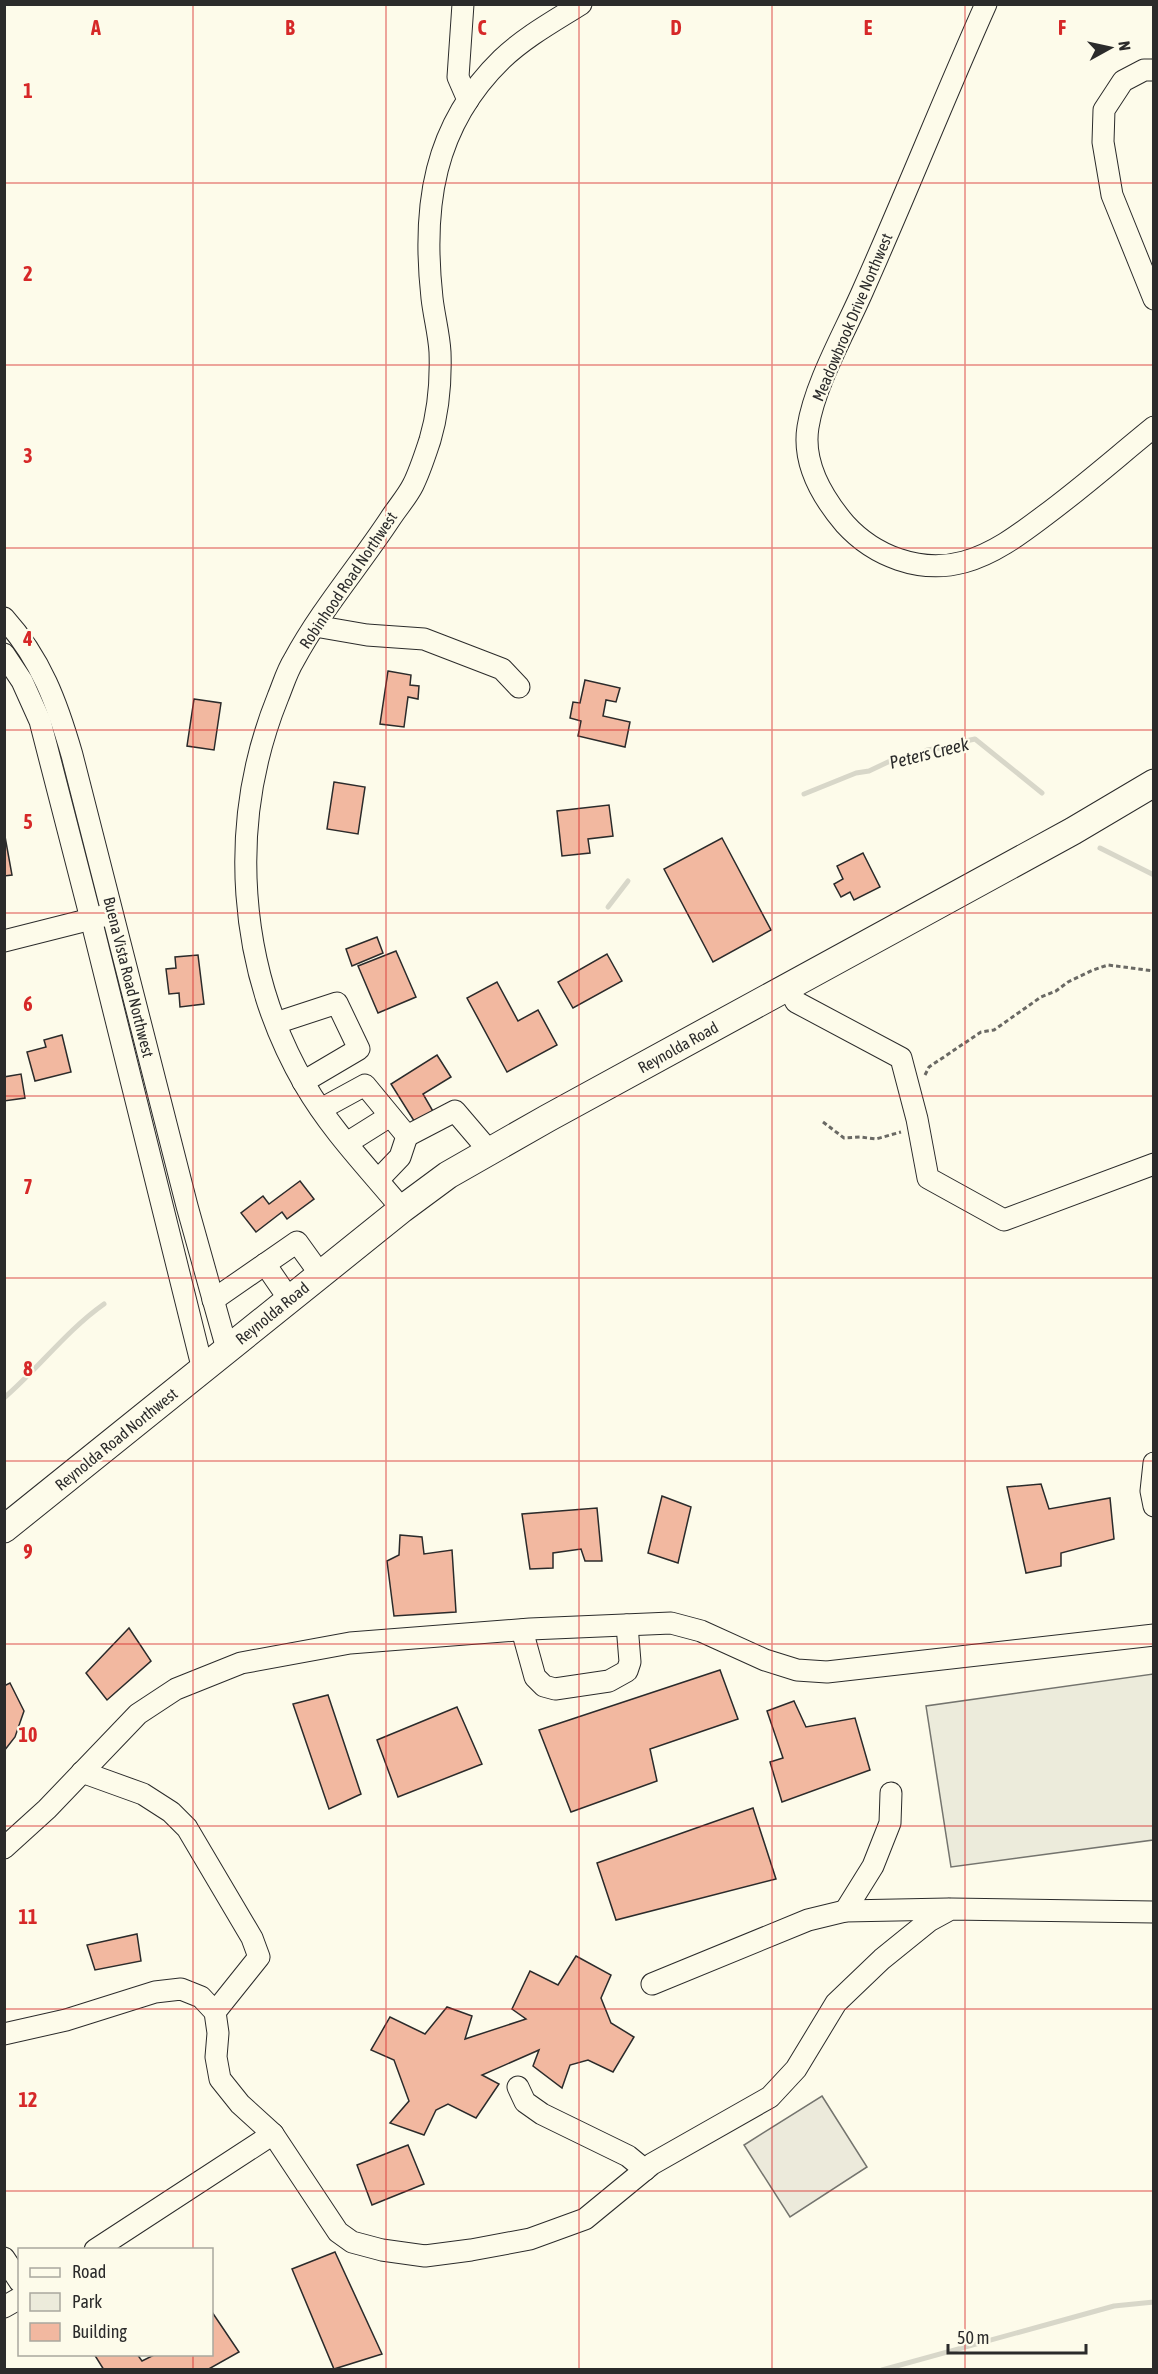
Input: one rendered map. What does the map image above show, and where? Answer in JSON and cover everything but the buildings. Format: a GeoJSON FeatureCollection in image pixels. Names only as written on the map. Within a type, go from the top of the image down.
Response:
{"type":"FeatureCollection","features":[{"type":"Feature","properties":{"kind":"main road","name":"Reynolda Road"},"geometry":{"type":"LineString","coordinates":[[227,1349],[448,1175],[1063,837],[1154,783]]}},
{"type":"Feature","properties":{"kind":"main road","name":"Reynolda Road Northwest"},"geometry":{"type":"LineString","coordinates":[[4,1529],[227,1349]]}},
{"type":"Feature","properties":{"kind":"street"},"geometry":{"type":"LineString","coordinates":[[463,4],[458,77],[468,100]]}},
{"type":"Feature","properties":{"kind":"street","name":"Robinhood Road Northwest"},"geometry":{"type":"LineString","coordinates":[[402,1209],[321,1109],[286,1050],[276,1023],[259,970],[249,920],[245,878],[246,827],[251,785],[261,744],[293,661],[413,485],[431,437],[438,394],[440,351],[432,298],[429,246],[430,200],[442,152],[468,100],[502,59],[580,4]]}},
{"type":"Feature","properties":{"kind":"street","name":"Meadowbrook Drive Northwest"},"geometry":{"type":"LineString","coordinates":[[986,4],[811,412],[807,428],[807,445],[812,471],[818,486],[837,514],[860,540],[873,549],[897,559],[922,565],[956,564],[987,553],[1017,536],[1065,501],[1154,427]]}},
{"type":"Feature","properties":{"kind":"street"},"geometry":{"type":"LineString","coordinates":[[1154,70],[1144,70],[1123,81],[1104,110],[1103,142],[1112,195],[1154,299]]}},
{"type":"Feature","properties":{"kind":"street","name":"Buena Vista Road Northwest"},"geometry":{"type":"LineString","coordinates":[[4,618],[36,659],[58,707],[187,1206],[227,1349]]}},
{"type":"Feature","properties":{"kind":"street"},"geometry":{"type":"LineString","coordinates":[[315,626],[367,635],[424,639],[502,669],[519,687]]}},
{"type":"Feature","properties":{"kind":"street","name":"Buena Vista Road Northwest"},"geometry":{"type":"LineString","coordinates":[[4,654],[22,681],[40,722],[202,1370]]}},
{"type":"Feature","properties":{"kind":"street"},"geometry":{"type":"LineString","coordinates":[[4,941],[113,914]]}},
{"type":"Feature","properties":{"kind":"street"},"geometry":{"type":"LineString","coordinates":[[788,987],[796,1002],[901,1058],[917,1119],[928,1178],[1004,1220],[1154,1164]]}},
{"type":"Feature","properties":{"kind":"street"},"geometry":{"type":"LineString","coordinates":[[276,1023],[337,1003],[359,1049],[303,1082]]}},
{"type":"Feature","properties":{"kind":"street"},"geometry":{"type":"LineString","coordinates":[[321,1109],[365,1085],[407,1136]]}},
{"type":"Feature","properties":{"kind":"street"},"geometry":{"type":"LineString","coordinates":[[378,1180],[400,1157],[407,1136],[455,1111],[490,1152]]}},
{"type":"Feature","properties":{"kind":"street"},"geometry":{"type":"LineString","coordinates":[[347,1143],[390,1116]]}},
{"type":"Feature","properties":{"kind":"street"},"geometry":{"type":"LineString","coordinates":[[213,1300],[297,1242],[320,1274]]}},
{"type":"Feature","properties":{"kind":"street"},"geometry":{"type":"LineString","coordinates":[[265,1264],[290,1299]]}},
{"type":"Feature","properties":{"kind":"street"},"geometry":{"type":"LineString","coordinates":[[1154,1463],[1151,1491],[1154,1506]]}},
{"type":"Feature","properties":{"kind":"street"},"geometry":{"type":"LineString","coordinates":[[4,1848],[47,1809],[138,1714],[176,1689],[241,1663],[350,1642],[522,1629],[671,1623],[701,1630],[765,1660],[797,1670],[827,1672],[1154,1635]]}},
{"type":"Feature","properties":{"kind":"street"},"geometry":{"type":"LineString","coordinates":[[522,1629],[535,1677],[544,1686],[555,1689],[609,1681],[627,1671],[630,1662],[627,1625]]}},
{"type":"Feature","properties":{"kind":"street"},"geometry":{"type":"LineString","coordinates":[[82,1772],[142,1794],[171,1812],[187,1828],[252,1938],[259,1957],[215,2012]]}},
{"type":"Feature","properties":{"kind":"street"},"geometry":{"type":"LineString","coordinates":[[845,1911],[873,1866],[890,1823],[891,1793]]}},
{"type":"Feature","properties":{"kind":"street"},"geometry":{"type":"LineString","coordinates":[[4,2034],[66,2020],[155,1992],[181,1989],[201,1997],[215,2012],[218,2033],[216,2057],[220,2079],[240,2104],[273,2134],[338,2232],[352,2242],[382,2250],[425,2256],[471,2250],[530,2239],[585,2219],[645,2170],[770,2097],[796,2068],[836,2003],[882,1959],[929,1921],[951,1909]]}},
{"type":"Feature","properties":{"kind":"street"},"geometry":{"type":"LineString","coordinates":[[652,1984],[808,1920],[845,1911],[951,1909],[1154,1912]]}},
{"type":"Feature","properties":{"kind":"street"},"geometry":{"type":"LineString","coordinates":[[518,2087],[525,2102],[542,2114],[620,2151],[645,2170]]}},
{"type":"Feature","properties":{"kind":"street"},"geometry":{"type":"LineString","coordinates":[[98,2248],[273,2134]]}},
{"type":"Feature","properties":{"kind":"street"},"geometry":{"type":"LineString","coordinates":[[4,2258],[18,2279]]}},
{"type":"Feature","properties":{"kind":"street"},"geometry":{"type":"LineString","coordinates":[[4,2307],[18,2299]]}},
{"type":"Feature","properties":{"kind":"path"},"geometry":{"type":"LineString","coordinates":[[922,1083],[929,1067],[981,1032],[994,1030],[1041,997],[1093,970],[1108,965],[1154,971]]}},
{"type":"Feature","properties":{"kind":"path"},"geometry":{"type":"LineString","coordinates":[[823,1122],[844,1138],[876,1139],[895,1135],[913,1125],[917,1119]]}},
{"type":"Feature","properties":{"kind":"green space"},"geometry":{"type":"Polygon","coordinates":[[[1153,1674],[1153,1840],[951,1867],[926,1706],[1153,1674]]]}},
{"type":"Feature","properties":{"kind":"shaded area"},"geometry":{"type":"Polygon","coordinates":[[[822,2096],[867,2167],[790,2217],[744,2145],[822,2096]]]}},
{"type":"Feature","properties":{"kind":"waterway","name":"Peters Creek"},"geometry":{"type":"LineString","coordinates":[[804,794],[888,762],[975,739],[1042,793]]}},
{"type":"Feature","properties":{"kind":"waterway","name":"Peters Creek"},"geometry":{"type":"LineString","coordinates":[[1100,848],[1154,875]]}},
{"type":"Feature","properties":{"kind":"waterway","name":"Peters Creek"},"geometry":{"type":"LineString","coordinates":[[608,907],[628,881]]}},
{"type":"Feature","properties":{"kind":"waterway","name":"Peters Creek"},"geometry":{"type":"LineString","coordinates":[[4,1398],[77,1326],[104,1304]]}},
{"type":"Feature","properties":{"kind":"waterway"},"geometry":{"type":"LineString","coordinates":[[882,2370],[1114,2306],[1154,2302]]}}]}
